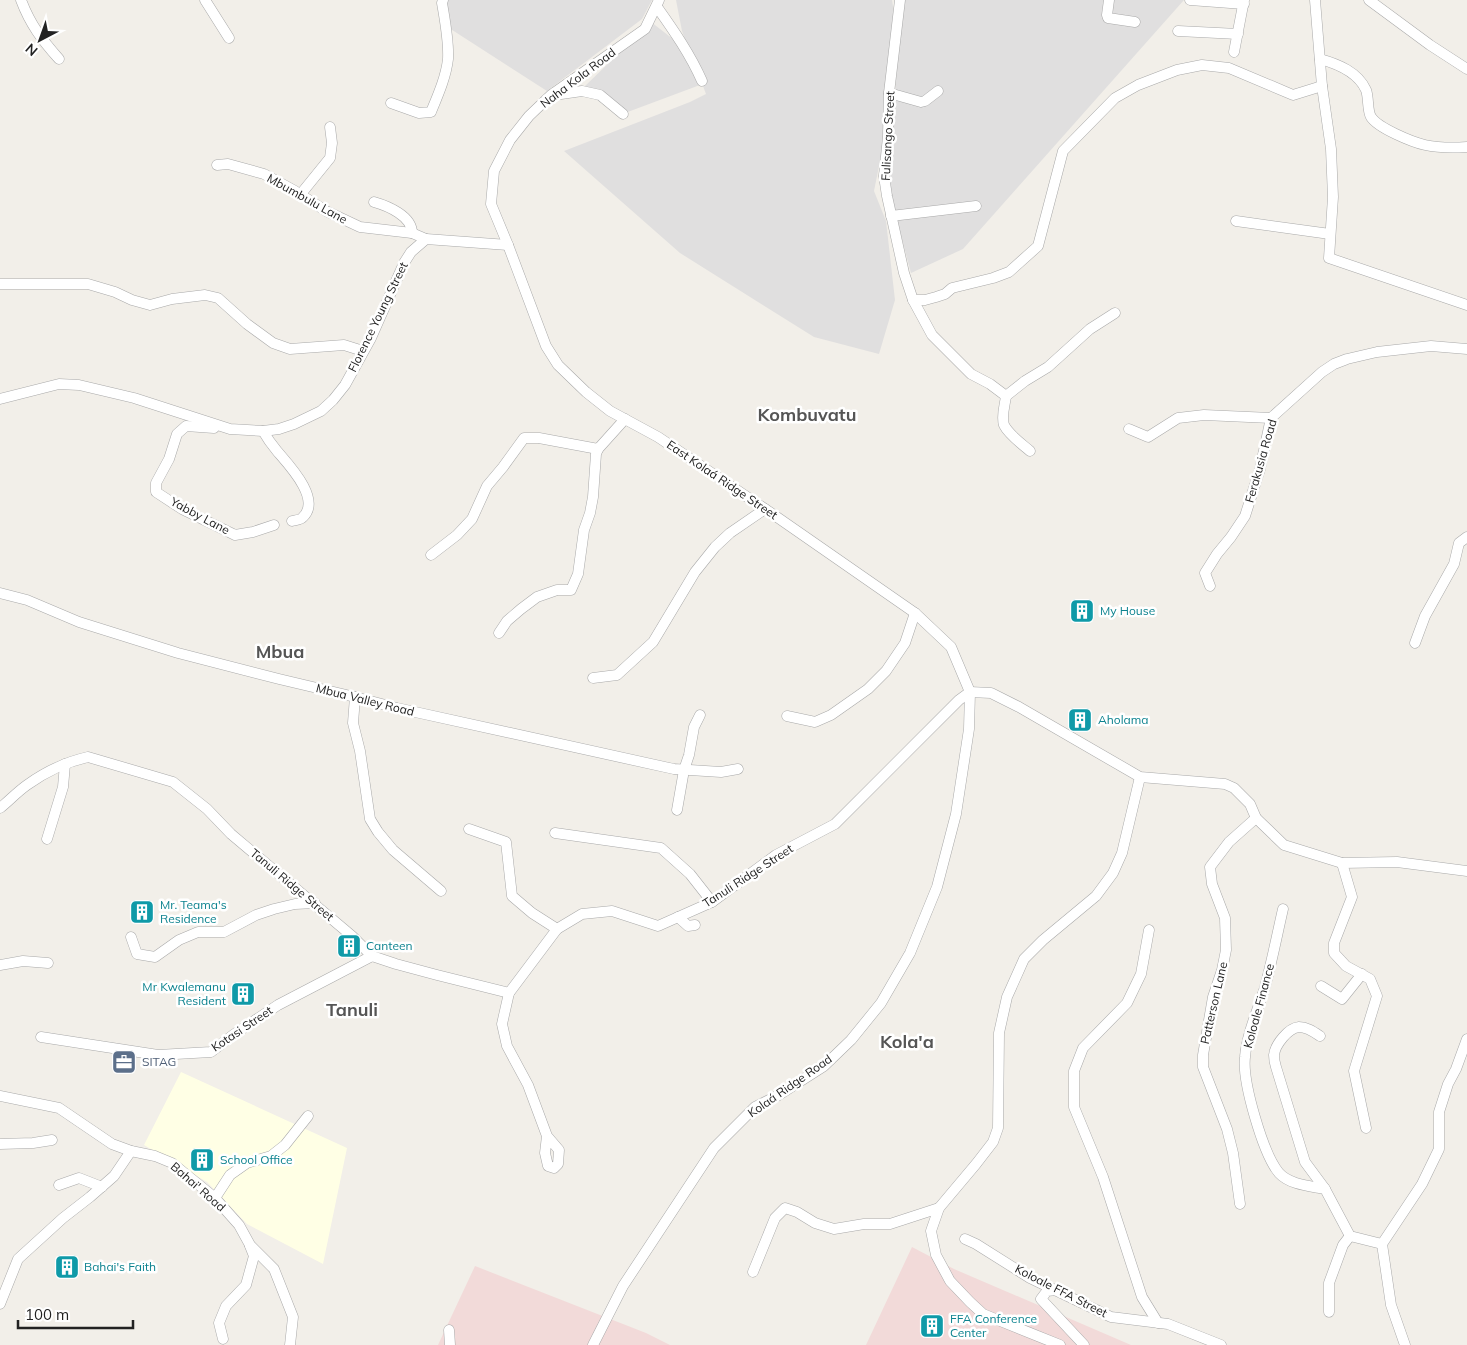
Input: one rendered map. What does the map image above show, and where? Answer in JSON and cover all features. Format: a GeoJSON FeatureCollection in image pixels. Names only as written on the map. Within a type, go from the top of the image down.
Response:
{"type":"FeatureCollection","features":[{"type":"Feature","properties":{"kind":"street"},"geometry":{"type":"LineString","coordinates":[[21,0],[41,39],[59,59]]}},
{"type":"Feature","properties":{"kind":"street"},"geometry":{"type":"LineString","coordinates":[[205,0],[229,38]]}},
{"type":"Feature","properties":{"kind":"street"},"geometry":{"type":"LineString","coordinates":[[391,103],[419,113],[431,112],[445,73],[448,57],[443,0]]}},
{"type":"Feature","properties":{"kind":"street","name":"Fulisango Street"},"geometry":{"type":"LineString","coordinates":[[900,0],[889,93],[888,137],[884,176],[904,273],[913,300],[932,335],[971,374],[990,384],[1006,396]]}},
{"type":"Feature","properties":{"kind":"street"},"geometry":{"type":"LineString","coordinates":[[1109,0],[1108,18],[1135,22]]}},
{"type":"Feature","properties":{"kind":"street"},"geometry":{"type":"LineString","coordinates":[[1190,0],[1244,2],[1234,52]]}},
{"type":"Feature","properties":{"kind":"street"},"geometry":{"type":"LineString","coordinates":[[1315,0],[1322,86],[1331,149],[1333,197],[1329,258],[1467,305]]}},
{"type":"Feature","properties":{"kind":"street"},"geometry":{"type":"LineString","coordinates":[[1369,0],[1430,45],[1467,69]]}},
{"type":"Feature","properties":{"kind":"street"},"geometry":{"type":"LineString","coordinates":[[658,4],[693,62],[702,81]]}},
{"type":"Feature","properties":{"kind":"street","name":"Naha Kola Road"},"geometry":{"type":"LineString","coordinates":[[508,244],[491,204],[494,170],[510,140],[529,116],[551,95],[646,29],[658,4]]}},
{"type":"Feature","properties":{"kind":"street"},"geometry":{"type":"LineString","coordinates":[[1178,31],[1238,34]]}},
{"type":"Feature","properties":{"kind":"street"},"geometry":{"type":"LineString","coordinates":[[1320,60],[1334,63],[1355,75],[1366,91],[1371,116],[1386,129],[1424,145],[1454,148],[1467,147]]}},
{"type":"Feature","properties":{"kind":"street"},"geometry":{"type":"LineString","coordinates":[[913,300],[925,300],[936,297],[946,294],[952,288],[1010,272],[1038,246],[1063,151],[1115,98],[1138,85],[1177,70],[1202,65],[1229,68],[1294,95],[1322,86]]}},
{"type":"Feature","properties":{"kind":"street"},"geometry":{"type":"LineString","coordinates":[[551,95],[582,90],[600,94],[623,114]]}},
{"type":"Feature","properties":{"kind":"street"},"geometry":{"type":"LineString","coordinates":[[889,93],[921,102],[938,91]]}},
{"type":"Feature","properties":{"kind":"street"},"geometry":{"type":"LineString","coordinates":[[300,195],[330,158],[332,143],[330,127]]}},
{"type":"Feature","properties":{"kind":"street","name":"Mbumbulu Lane"},"geometry":{"type":"LineString","coordinates":[[218,165],[228,164],[264,174],[326,211],[360,228],[412,233],[426,239]]}},
{"type":"Feature","properties":{"kind":"street"},"geometry":{"type":"LineString","coordinates":[[374,202],[390,207],[402,215],[412,228],[412,233]]}},
{"type":"Feature","properties":{"kind":"street"},"geometry":{"type":"LineString","coordinates":[[891,216],[976,206]]}},
{"type":"Feature","properties":{"kind":"street"},"geometry":{"type":"LineString","coordinates":[[1236,221],[1330,234]]}},
{"type":"Feature","properties":{"kind":"street"},"geometry":{"type":"LineString","coordinates":[[426,239],[508,244]]}},
{"type":"Feature","properties":{"kind":"street","name":"Florence Young Street"},"geometry":{"type":"LineString","coordinates":[[0,399],[59,384],[79,385],[134,398],[230,429],[263,432],[294,424],[321,411],[345,385],[364,351],[404,264],[411,252],[426,239]]}},
{"type":"Feature","properties":{"kind":"street","name":"East Kolaá Ridge Street"},"geometry":{"type":"LineString","coordinates":[[508,244],[546,346],[558,365],[610,412],[658,437],[915,613],[951,647],[970,692]]}},
{"type":"Feature","properties":{"kind":"street"},"geometry":{"type":"LineString","coordinates":[[0,284],[88,284],[150,305],[172,299],[204,295],[218,298],[247,324],[273,343],[290,349],[344,345],[364,351]]}},
{"type":"Feature","properties":{"kind":"street"},"geometry":{"type":"LineString","coordinates":[[1030,451],[1011,434],[1004,424],[1003,414],[1006,396],[1025,381],[1048,367],[1090,329],[1115,313]]}},
{"type":"Feature","properties":{"kind":"street","name":"Ferakusia Road"},"geometry":{"type":"LineString","coordinates":[[1210,586],[1205,573],[1245,516],[1260,469],[1271,418],[1322,372],[1334,364],[1347,359],[1377,352],[1431,346],[1467,348]]}},
{"type":"Feature","properties":{"kind":"street"},"geometry":{"type":"LineString","coordinates":[[1129,429],[1148,437],[1178,418],[1204,415],[1271,418]]}},
{"type":"Feature","properties":{"kind":"street"},"geometry":{"type":"LineString","coordinates":[[499,633],[507,621],[537,597],[557,590],[571,590],[578,574],[584,530],[593,497],[596,454],[625,419]]}},
{"type":"Feature","properties":{"kind":"street","name":"Yabby Lane"},"geometry":{"type":"LineString","coordinates":[[230,429],[186,426],[177,434],[169,458],[156,483],[156,492],[182,509],[235,535],[253,532],[274,525]]}},
{"type":"Feature","properties":{"kind":"street"},"geometry":{"type":"LineString","coordinates":[[263,432],[302,482],[307,496],[308,509],[302,518],[292,522]]}},
{"type":"Feature","properties":{"kind":"street"},"geometry":{"type":"LineString","coordinates":[[431,555],[457,535],[472,520],[487,486],[524,438],[540,438],[598,450]]}},
{"type":"Feature","properties":{"kind":"street"},"geometry":{"type":"LineString","coordinates":[[593,678],[617,675],[654,642],[696,572],[715,547],[730,533],[765,509]]}},
{"type":"Feature","properties":{"kind":"street"},"geometry":{"type":"LineString","coordinates":[[1415,643],[1425,616],[1454,564],[1459,543],[1467,537]]}},
{"type":"Feature","properties":{"kind":"street","name":"Mbua Valley Road"},"geometry":{"type":"LineString","coordinates":[[0,593],[27,600],[80,622],[178,653],[416,712],[674,769],[721,772],[738,769]]}},
{"type":"Feature","properties":{"kind":"street"},"geometry":{"type":"LineString","coordinates":[[787,716],[815,722],[831,715],[868,689],[886,671],[905,643],[915,613]]}},
{"type":"Feature","properties":{"kind":"street"},"geometry":{"type":"LineString","coordinates":[[970,692],[990,693],[1012,703],[1140,777],[1225,784],[1234,788],[1250,804],[1256,818],[1284,845],[1342,863],[1397,862],[1467,871]]}},
{"type":"Feature","properties":{"kind":"street","name":"Tanuli Ridge Street"},"geometry":{"type":"LineString","coordinates":[[0,808],[26,785],[45,773],[88,757],[173,782],[207,810],[231,834],[315,903],[372,956],[436,975],[509,993],[557,929],[582,914],[612,911],[658,926],[712,902],[776,855],[835,824],[959,700],[970,692]]}},
{"type":"Feature","properties":{"kind":"street","name":"Kolaá Ridge Road"},"geometry":{"type":"LineString","coordinates":[[593,1345],[622,1286],[714,1148],[755,1107],[777,1096],[824,1066],[850,1040],[881,1003],[910,953],[937,887],[956,814],[969,730],[970,692]]}},
{"type":"Feature","properties":{"kind":"street"},"geometry":{"type":"LineString","coordinates":[[355,697],[353,723],[360,751],[370,819],[393,850],[440,891]]}},
{"type":"Feature","properties":{"kind":"street"},"geometry":{"type":"LineString","coordinates":[[677,810],[694,727],[700,715]]}},
{"type":"Feature","properties":{"kind":"street"},"geometry":{"type":"LineString","coordinates":[[47,839],[63,788],[65,764]]}},
{"type":"Feature","properties":{"kind":"street"},"geometry":{"type":"LineString","coordinates":[[1060,1345],[983,1314],[950,1281],[936,1254],[931,1231],[938,1208],[993,1142],[998,1128],[999,1033],[1007,997],[1024,959],[1043,940],[1096,896],[1113,874],[1122,852],[1140,777]]}},
{"type":"Feature","properties":{"kind":"street","name":"Patterson Lane"},"geometry":{"type":"LineString","coordinates":[[1240,1204],[1233,1152],[1227,1130],[1203,1067],[1203,1054],[1213,997],[1226,950],[1225,918],[1212,884],[1210,867],[1228,842],[1256,818]]}},
{"type":"Feature","properties":{"kind":"street"},"geometry":{"type":"LineString","coordinates":[[468,829],[506,842],[512,896],[532,913],[557,929]]}},
{"type":"Feature","properties":{"kind":"street"},"geometry":{"type":"LineString","coordinates":[[555,833],[661,848],[690,874],[712,902]]}},
{"type":"Feature","properties":{"kind":"street"},"geometry":{"type":"LineString","coordinates":[[1342,863],[1352,897],[1334,943],[1334,953],[1346,966],[1370,979],[1377,996],[1354,1071],[1366,1128]]}},
{"type":"Feature","properties":{"kind":"street"},"geometry":{"type":"LineString","coordinates":[[130,936],[137,954],[155,957],[179,940],[198,932],[224,932],[256,915],[295,904],[315,903]]}},
{"type":"Feature","properties":{"kind":"street","name":"Koloale Finance"},"geometry":{"type":"LineString","coordinates":[[1283,909],[1244,1058],[1246,1079],[1261,1135],[1279,1173],[1293,1183],[1325,1189]]}},
{"type":"Feature","properties":{"kind":"street"},"geometry":{"type":"LineString","coordinates":[[678,917],[688,926],[695,925]]}},
{"type":"Feature","properties":{"kind":"street"},"geometry":{"type":"LineString","coordinates":[[1149,930],[1141,974],[1127,1003],[1083,1048],[1074,1072],[1074,1106],[1103,1177],[1142,1297],[1158,1323]]}},
{"type":"Feature","properties":{"kind":"street","name":"Kotasi Street"},"geometry":{"type":"LineString","coordinates":[[41,1037],[158,1055],[211,1052],[278,1005],[372,956]]}},
{"type":"Feature","properties":{"kind":"street"},"geometry":{"type":"LineString","coordinates":[[0,965],[24,961],[48,963]]}},
{"type":"Feature","properties":{"kind":"street"},"geometry":{"type":"LineString","coordinates":[[1321,986],[1342,1000],[1362,974]]}},
{"type":"Feature","properties":{"kind":"street"},"geometry":{"type":"LineString","coordinates":[[509,993],[502,1024],[507,1046],[528,1085],[548,1136]]}},
{"type":"Feature","properties":{"kind":"street"},"geometry":{"type":"LineString","coordinates":[[1320,1036],[1308,1029],[1293,1028],[1281,1040],[1274,1055],[1276,1067],[1305,1162],[1325,1189],[1350,1236],[1382,1244]]}},
{"type":"Feature","properties":{"kind":"street"},"geometry":{"type":"LineString","coordinates":[[1406,1345],[1391,1304],[1382,1244],[1422,1184],[1438,1149],[1439,1112],[1448,1084],[1456,1069],[1467,1039]]}},
{"type":"Feature","properties":{"kind":"street"},"geometry":{"type":"LineString","coordinates":[[1456,1069],[1467,1068]]}},
{"type":"Feature","properties":{"kind":"street","name":"Bahai' Road"},"geometry":{"type":"LineString","coordinates":[[0,1096],[60,1108],[107,1141],[131,1151],[155,1156],[172,1163],[214,1198],[239,1225],[250,1245],[274,1268],[293,1317],[290,1345]]}},
{"type":"Feature","properties":{"kind":"street"},"geometry":{"type":"LineString","coordinates":[[214,1198],[230,1175],[247,1163],[271,1156],[285,1146],[308,1116]]}},
{"type":"Feature","properties":{"kind":"street"},"geometry":{"type":"LineString","coordinates":[[0,1144],[52,1140]]}},
{"type":"Feature","properties":{"kind":"street"},"geometry":{"type":"LineString","coordinates":[[0,1304],[18,1260],[62,1218],[114,1176],[131,1151]]}},
{"type":"Feature","properties":{"kind":"street"},"geometry":{"type":"LineString","coordinates":[[59,1185],[78,1178],[102,1187]]}},
{"type":"Feature","properties":{"kind":"street"},"geometry":{"type":"LineString","coordinates":[[753,1272],[775,1218],[785,1208],[834,1229],[864,1224],[890,1224],[938,1208]]}},
{"type":"Feature","properties":{"kind":"street"},"geometry":{"type":"LineString","coordinates":[[1329,1312],[1329,1283],[1343,1244],[1350,1236]]}},
{"type":"Feature","properties":{"kind":"street","name":"Koloale FFA Street"},"geometry":{"type":"LineString","coordinates":[[965,1239],[1030,1278],[1111,1317],[1168,1324],[1221,1345]]}},
{"type":"Feature","properties":{"kind":"street"},"geometry":{"type":"LineString","coordinates":[[223,1339],[219,1323],[226,1306],[246,1285],[254,1256],[250,1245]]}},
{"type":"Feature","properties":{"kind":"street"},"geometry":{"type":"LineString","coordinates":[[1056,1290],[1047,1291],[1041,1299],[1084,1345]]}},
{"type":"Feature","properties":{"kind":"street"},"geometry":{"type":"LineString","coordinates":[[449,1330],[450,1345]]}},
{"type":"Feature","properties":{"kind":"shaded area"},"geometry":{"type":"Polygon","coordinates":[[[447,0],[652,0],[642,19],[547,91],[446,26],[447,0]]]}},
{"type":"Feature","properties":{"kind":"shaded area"},"geometry":{"type":"Polygon","coordinates":[[[676,0],[892,0],[894,13],[885,136],[874,191],[886,221],[895,300],[879,354],[814,337],[680,253],[564,151],[706,94],[682,31],[676,0]]]}},
{"type":"Feature","properties":{"kind":"shaded area"},"geometry":{"type":"Polygon","coordinates":[[[902,0],[1184,0],[963,249],[911,273],[888,187],[902,0]]]}},
{"type":"Feature","properties":{"kind":"shaded area"},"geometry":{"type":"Polygon","coordinates":[[[651,22],[678,43],[700,85],[625,113],[582,89],[651,22]]]}},
{"type":"Feature","properties":{"kind":"shaded area"},"geometry":{"type":"Polygon","coordinates":[[[181,1072],[347,1148],[323,1264],[247,1224],[207,1182],[144,1145],[181,1072]]]}},
{"type":"Feature","properties":{"kind":"shaded area"},"geometry":{"type":"Polygon","coordinates":[[[912,1247],[954,1269],[1131,1345],[866,1345],[912,1247]]]}},
{"type":"Feature","properties":{"kind":"shaded area"},"geometry":{"type":"Polygon","coordinates":[[[475,1266],[646,1333],[670,1345],[438,1345],[475,1266]]]}},
{"type":"Feature","properties":{"kind":"place","name":"My House"},"geometry":{"type":"Point","coordinates":[1082,611]}},
{"type":"Feature","properties":{"kind":"place","name":"Aholama"},"geometry":{"type":"Point","coordinates":[1080,720]}},
{"type":"Feature","properties":{"kind":"place","name":"Mr. Teama's Residence"},"geometry":{"type":"Point","coordinates":[142,912]}},
{"type":"Feature","properties":{"kind":"place","name":"Canteen"},"geometry":{"type":"Point","coordinates":[349,946]}},
{"type":"Feature","properties":{"kind":"place","name":"Mr Kwalemanu Resident"},"geometry":{"type":"Point","coordinates":[243,994]}},
{"type":"Feature","properties":{"kind":"place","name":"SITAG"},"geometry":{"type":"Point","coordinates":[124,1062]}},
{"type":"Feature","properties":{"kind":"place","name":"School Office"},"geometry":{"type":"Point","coordinates":[202,1160]}},
{"type":"Feature","properties":{"kind":"place","name":"Bahai's Faith"},"geometry":{"type":"Point","coordinates":[67,1267]}},
{"type":"Feature","properties":{"kind":"place","name":"FFA Conference Center"},"geometry":{"type":"Point","coordinates":[932,1326]}},
{"type":"Feature","properties":{"kind":"district","name":"Kombuvatu"},"geometry":{"type":"Point","coordinates":[807,415]}},
{"type":"Feature","properties":{"kind":"district","name":"Mbua"},"geometry":{"type":"Point","coordinates":[280,652]}},
{"type":"Feature","properties":{"kind":"district","name":"Tanuli"},"geometry":{"type":"Point","coordinates":[352,1010]}},
{"type":"Feature","properties":{"kind":"district","name":"Kola'a"},"geometry":{"type":"Point","coordinates":[907,1042]}}]}
